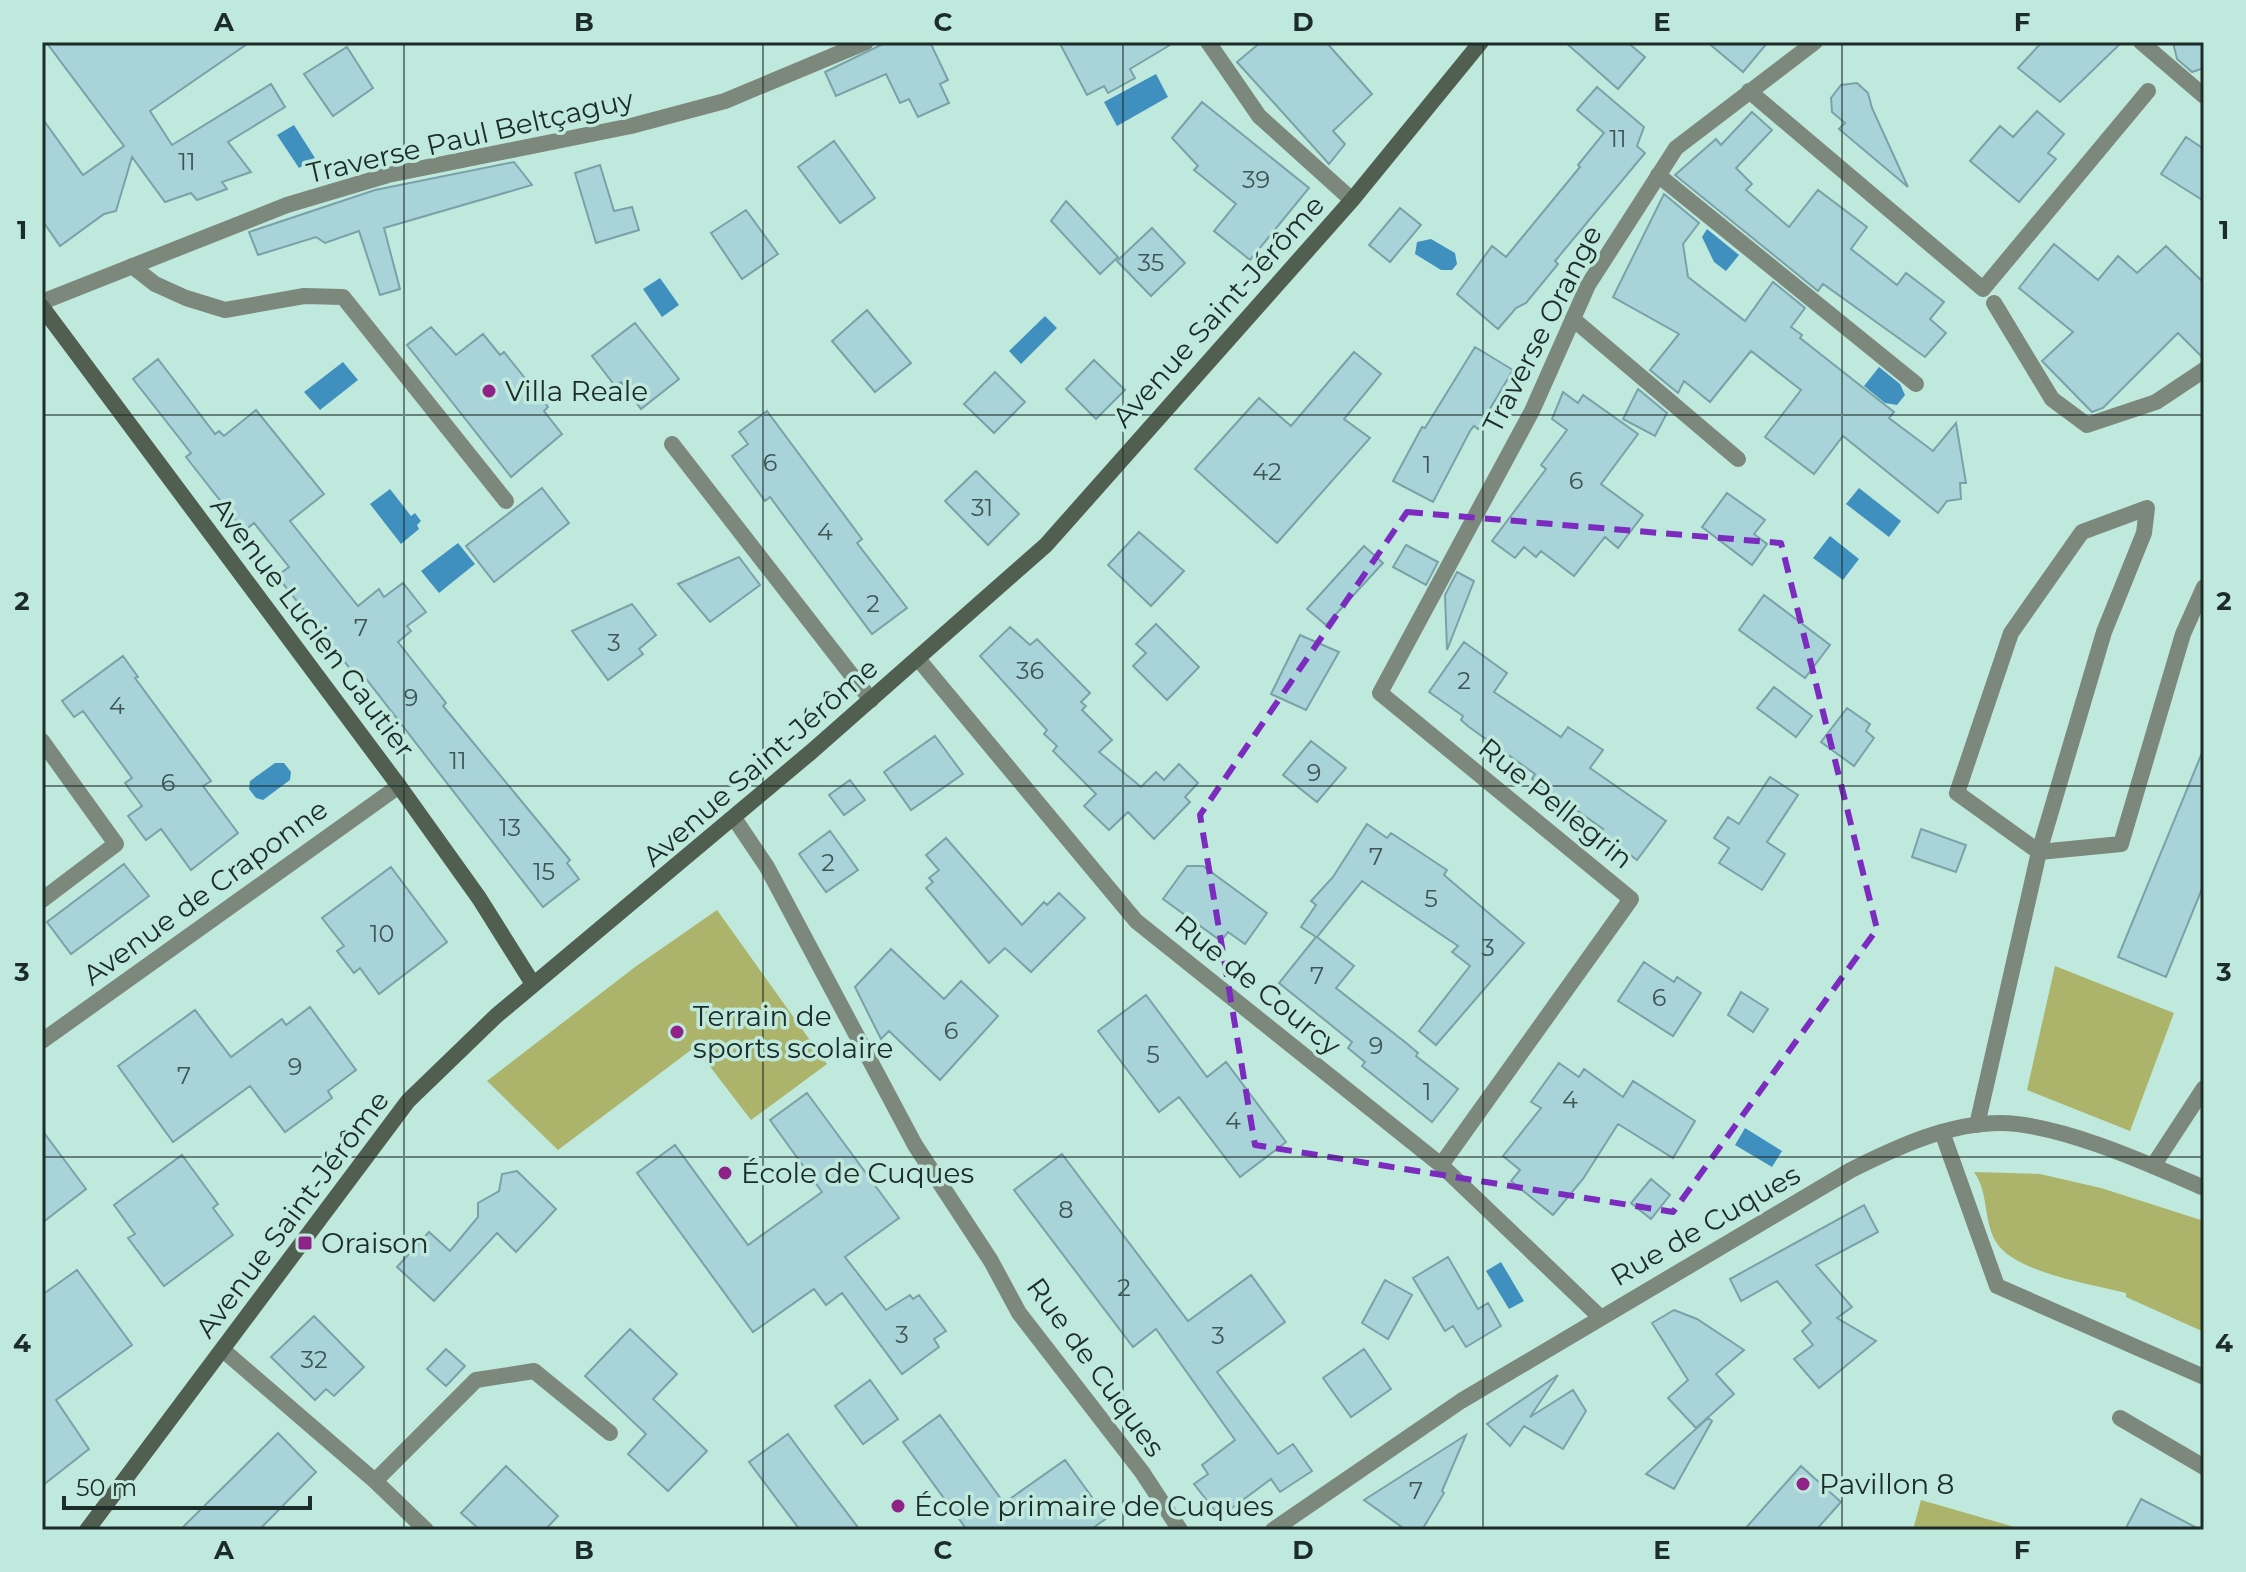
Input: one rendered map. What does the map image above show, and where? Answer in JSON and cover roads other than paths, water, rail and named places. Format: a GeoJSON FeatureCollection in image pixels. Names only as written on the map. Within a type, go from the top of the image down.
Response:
{"type":"FeatureCollection","features":[{"type":"Feature","properties":{"kind":"street","name":"Traverse Paul Beltçaguy"},"geometry":{"type":"LineString","coordinates":[[42,304],[287,205],[388,175],[631,126],[725,101],[866,42]]}},
{"type":"Feature","properties":{"kind":"street"},"geometry":{"type":"LineString","coordinates":[[1208,42],[1259,116],[1352,200]]}},
{"type":"Feature","properties":{"kind":"street","name":"Avenue Saint-Jérôme"},"geometry":{"type":"LineString","coordinates":[[87,1530],[408,1101],[533,984],[590,940],[919,660],[1046,545],[1352,200],[1481,42]]}},
{"type":"Feature","properties":{"kind":"street","name":"Traverse Orange"},"geometry":{"type":"LineString","coordinates":[[1380,693],[1532,411],[1606,253],[1676,148],[1815,42]]}},
{"type":"Feature","properties":{"kind":"street"},"geometry":{"type":"LineString","coordinates":[[2141,42],[2204,96]]}},
{"type":"Feature","properties":{"kind":"street"},"geometry":{"type":"LineString","coordinates":[[1749,91],[1983,289],[2148,91]]}},
{"type":"Feature","properties":{"kind":"street"},"geometry":{"type":"LineString","coordinates":[[1658,175],[1916,384]]}},
{"type":"Feature","properties":{"kind":"street"},"geometry":{"type":"LineString","coordinates":[[132,266],[155,284],[225,310],[304,296],[343,297],[506,501]]}},
{"type":"Feature","properties":{"kind":"street"},"geometry":{"type":"LineString","coordinates":[[1994,303],[2052,399],[2087,425],[2156,402],[2204,370]]}},
{"type":"Feature","properties":{"kind":"street","name":"Avenue Lucien Gautier"},"geometry":{"type":"LineString","coordinates":[[42,304],[399,786],[484,905],[533,984]]}},
{"type":"Feature","properties":{"kind":"street"},"geometry":{"type":"LineString","coordinates":[[1573,319],[1738,459]]}},
{"type":"Feature","properties":{"kind":"street"},"geometry":{"type":"LineString","coordinates":[[672,444],[871,700]]}},
{"type":"Feature","properties":{"kind":"street"},"geometry":{"type":"LineString","coordinates":[[1977,1125],[2039,852],[2104,632],[2144,533],[2147,508],[2082,532],[2011,633],[1957,793],[2039,852],[2121,844],[2183,634],[2204,587]]}},
{"type":"Feature","properties":{"kind":"street","name":"Rue de Courcy"},"geometry":{"type":"LineString","coordinates":[[919,660],[1136,921],[1441,1165],[1600,1317]]}},
{"type":"Feature","properties":{"kind":"street","name":"Rue Pellegrin"},"geometry":{"type":"LineString","coordinates":[[1380,693],[1631,899],[1441,1165]]}},
{"type":"Feature","properties":{"kind":"street"},"geometry":{"type":"LineString","coordinates":[[42,741],[116,844],[42,900]]}},
{"type":"Feature","properties":{"kind":"street","name":"Avenue de Craponne"},"geometry":{"type":"LineString","coordinates":[[42,1041],[399,786]]}},
{"type":"Feature","properties":{"kind":"street","name":"Rue de Cuques"},"geometry":{"type":"LineString","coordinates":[[734,818],[767,867],[915,1145],[991,1261],[1019,1313],[1142,1472],[1180,1530]]}},
{"type":"Feature","properties":{"kind":"street"},"geometry":{"type":"LineString","coordinates":[[2153,1166],[2204,1088]]}},
{"type":"Feature","properties":{"kind":"street","name":"Rue de Cuques"},"geometry":{"type":"LineString","coordinates":[[1273,1530],[1461,1401],[1851,1170],[1898,1147],[1942,1132],[2002,1123],[2043,1130],[2153,1166],[2204,1188]]}},
{"type":"Feature","properties":{"kind":"street"},"geometry":{"type":"LineString","coordinates":[[1942,1132],[1997,1286],[2204,1377]]}},
{"type":"Feature","properties":{"kind":"street"},"geometry":{"type":"LineString","coordinates":[[223,1350],[375,1481],[426,1530]]}},
{"type":"Feature","properties":{"kind":"street"},"geometry":{"type":"LineString","coordinates":[[375,1481],[476,1380],[534,1371],[610,1433]]}},
{"type":"Feature","properties":{"kind":"street"},"geometry":{"type":"LineString","coordinates":[[2120,1418],[2204,1467]]}},
{"type":"Feature","properties":{"kind":"water"},"geometry":{"type":"Polygon","coordinates":[[[1156,74],[1168,97],[1117,126],[1104,102],[1156,74]]]}},
{"type":"Feature","properties":{"kind":"water"},"geometry":{"type":"Polygon","coordinates":[[[294,125],[315,158],[299,168],[277,135],[294,125]]]}},
{"type":"Feature","properties":{"kind":"water"},"geometry":{"type":"Polygon","coordinates":[[[1707,229],[1739,255],[1726,271],[1714,262],[1702,237],[1707,229]]]}},
{"type":"Feature","properties":{"kind":"water"},"geometry":{"type":"Polygon","coordinates":[[[1431,239],[1455,253],[1457,264],[1452,270],[1441,270],[1415,254],[1417,242],[1431,239]]]}},
{"type":"Feature","properties":{"kind":"water"},"geometry":{"type":"Polygon","coordinates":[[[660,278],[679,305],[662,317],[643,289],[660,278]]]}},
{"type":"Feature","properties":{"kind":"water"},"geometry":{"type":"Polygon","coordinates":[[[1045,316],[1057,328],[1021,364],[1009,351],[1045,316]]]}},
{"type":"Feature","properties":{"kind":"water"},"geometry":{"type":"Polygon","coordinates":[[[343,362],[358,380],[320,410],[304,392],[343,362]]]}},
{"type":"Feature","properties":{"kind":"water"},"geometry":{"type":"Polygon","coordinates":[[[1879,367],[1900,384],[1905,395],[1897,405],[1885,403],[1864,386],[1879,367]]]}},
{"type":"Feature","properties":{"kind":"water"},"geometry":{"type":"Polygon","coordinates":[[[1859,488],[1901,521],[1889,537],[1846,504],[1859,488]]]}},
{"type":"Feature","properties":{"kind":"water"},"geometry":{"type":"Polygon","coordinates":[[[390,489],[411,516],[415,513],[421,521],[417,525],[419,529],[401,544],[370,504],[390,489]]]}},
{"type":"Feature","properties":{"kind":"water"},"geometry":{"type":"Polygon","coordinates":[[[1830,536],[1859,559],[1843,580],[1813,558],[1830,536]]]}},
{"type":"Feature","properties":{"kind":"water"},"geometry":{"type":"Polygon","coordinates":[[[458,543],[475,564],[439,593],[421,571],[458,543]]]}},
{"type":"Feature","properties":{"kind":"water"},"geometry":{"type":"Polygon","coordinates":[[[275,763],[284,763],[291,772],[290,780],[263,800],[256,798],[249,789],[250,781],[275,763]]]}},
{"type":"Feature","properties":{"kind":"water"},"geometry":{"type":"Polygon","coordinates":[[[1745,1128],[1782,1151],[1772,1167],[1735,1145],[1745,1128]]]}},
{"type":"Feature","properties":{"kind":"water"},"geometry":{"type":"Polygon","coordinates":[[[1501,1262],[1524,1301],[1509,1309],[1486,1271],[1501,1262]]]}},
{"type":"Feature","properties":{"kind":"place","name":"Villa Reale"},"geometry":{"type":"Point","coordinates":[489,391]}},
{"type":"Feature","properties":{"kind":"place","name":"Terrain de sports scolaire"},"geometry":{"type":"Point","coordinates":[677,1032]}},
{"type":"Feature","properties":{"kind":"place","name":"École de Cuques"},"geometry":{"type":"Point","coordinates":[725,1173]}},
{"type":"Feature","properties":{"kind":"place","name":"Oraison"},"geometry":{"type":"Point","coordinates":[305,1243]}},
{"type":"Feature","properties":{"kind":"place","name":"Pavillon 8"},"geometry":{"type":"Point","coordinates":[1803,1484]}},
{"type":"Feature","properties":{"kind":"place","name":"École primaire de Cuques"},"geometry":{"type":"Point","coordinates":[898,1506]}}]}
